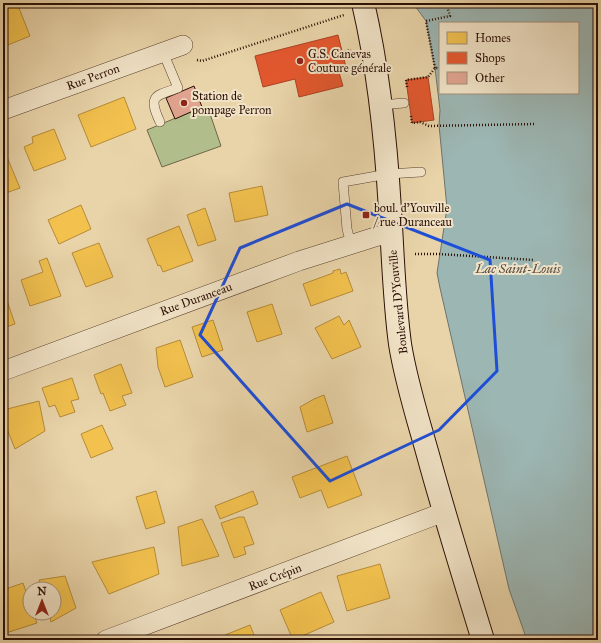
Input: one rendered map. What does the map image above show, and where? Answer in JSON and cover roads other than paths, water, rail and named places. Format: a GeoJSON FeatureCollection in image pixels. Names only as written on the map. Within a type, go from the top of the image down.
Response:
{"type":"FeatureCollection","features":[{"type":"Feature","properties":{"kind":"street","name":"Boulevard D'Youville"},"geometry":{"type":"LineString","coordinates":[[363,3],[371,40],[381,105],[388,174],[393,277],[401,346],[418,418],[444,512],[483,640]]}},
{"type":"Feature","properties":{"kind":"street","name":"Rue Perron"},"geometry":{"type":"LineString","coordinates":[[3,110],[183,45]]}},
{"type":"Feature","properties":{"kind":"street","name":"Rue Duranceau"},"geometry":{"type":"LineString","coordinates":[[3,371],[299,261],[378,236],[392,235]]}},
{"type":"Feature","properties":{"kind":"street","name":"Rue Crépin"},"geometry":{"type":"LineString","coordinates":[[106,640],[444,512]]}},
{"type":"Feature","properties":{"kind":"lane"},"geometry":{"type":"LineString","coordinates":[[160,122],[153,107],[153,102],[163,93],[178,88],[163,52]]}},
{"type":"Feature","properties":{"kind":"lane"},"geometry":{"type":"LineString","coordinates":[[381,105],[404,103]]}},
{"type":"Feature","properties":{"kind":"lane"},"geometry":{"type":"LineString","coordinates":[[351,244],[347,229],[343,182],[388,174],[422,172]]}},
{"type":"Feature","properties":{"kind":"water","name":"Lac Saint-Louis"},"geometry":{"type":"Polygon","coordinates":[[[413,3],[598,3],[598,640],[527,640],[509,589],[437,273],[447,208],[439,125],[440,110],[435,68],[426,21],[413,3]]]}},
{"type":"Feature","properties":{"kind":"place","name":"G.S. Canevas Couture générale"},"geometry":{"type":"Point","coordinates":[300,61]}},
{"type":"Feature","properties":{"kind":"place","name":"Station de pompage Perron"},"geometry":{"type":"Point","coordinates":[184,103]}},
{"type":"Feature","properties":{"kind":"place","name":"boul. d'Youville / rue Duranceau"},"geometry":{"type":"Point","coordinates":[366,215]}}]}
